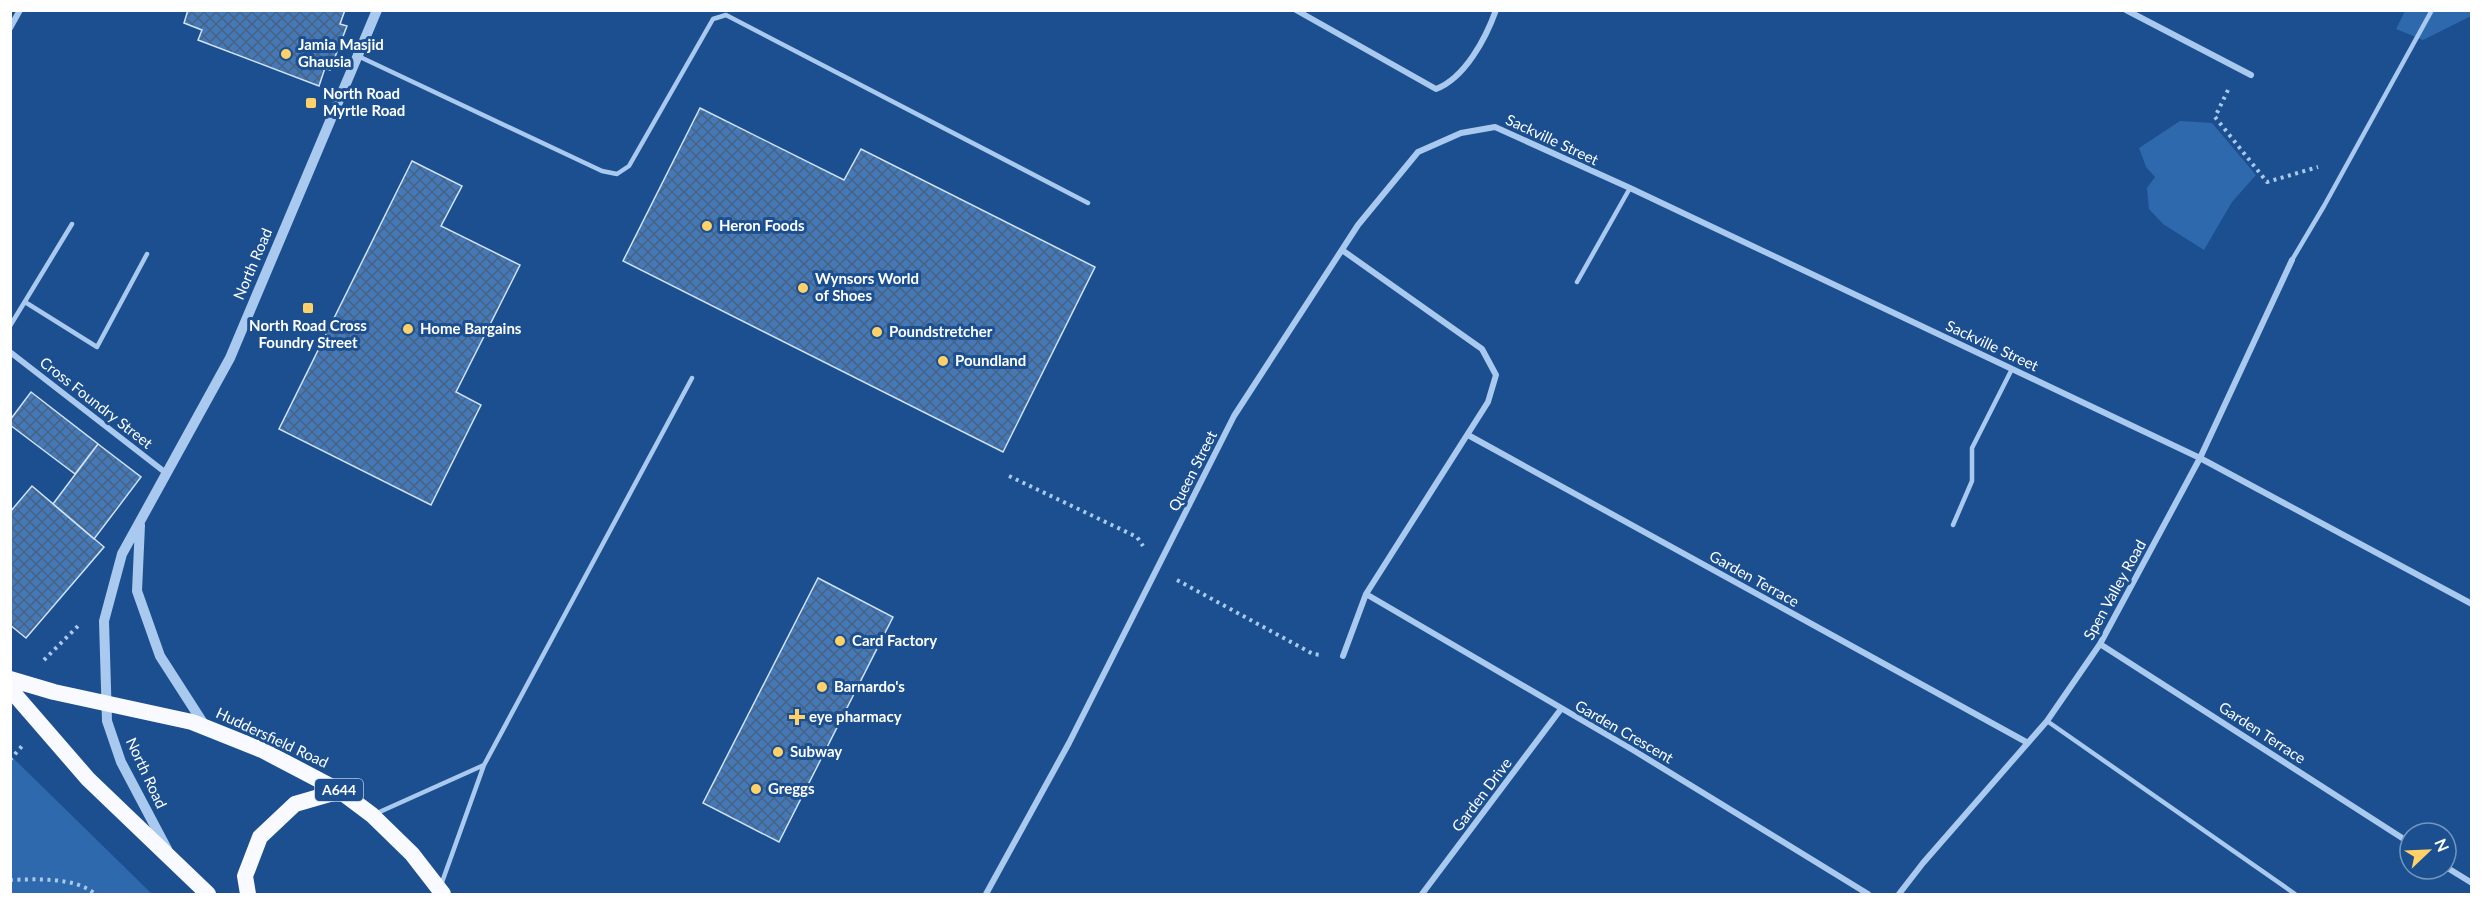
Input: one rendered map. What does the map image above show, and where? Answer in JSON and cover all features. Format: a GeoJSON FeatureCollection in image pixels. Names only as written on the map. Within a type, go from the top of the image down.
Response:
{"type":"FeatureCollection","features":[{"type":"Feature","properties":{"kind":"highway","name":"Huddersfield Road"},"geometry":{"type":"LineString","coordinates":[[10,679],[54,692],[192,722],[262,750],[340,791],[372,815],[412,854],[441,891]]}},
{"type":"Feature","properties":{"kind":"highway"},"geometry":{"type":"LineString","coordinates":[[10,689],[88,778],[208,894]]}},
{"type":"Feature","properties":{"kind":"highway","name":"A644"},"geometry":{"type":"LineString","coordinates":[[248,894],[245,876],[260,837],[295,804],[340,791]]}},
{"type":"Feature","properties":{"kind":"street"},"geometry":{"type":"LineString","coordinates":[[10,28],[20,10]]}},
{"type":"Feature","properties":{"kind":"street","name":"North Road"},"geometry":{"type":"LineString","coordinates":[[173,860],[121,762],[107,721],[104,621],[122,554],[230,357],[377,10]]}},
{"type":"Feature","properties":{"kind":"street"},"geometry":{"type":"LineString","coordinates":[[1296,10],[1436,89],[1444,86],[1468,63],[1487,36],[1496,10]]}},
{"type":"Feature","properties":{"kind":"street"},"geometry":{"type":"LineString","coordinates":[[2126,10],[2251,75]]}},
{"type":"Feature","properties":{"kind":"street","name":"Sackville Street"},"geometry":{"type":"LineString","coordinates":[[1495,127],[1630,188],[2200,458],[2472,604]]}},
{"type":"Feature","properties":{"kind":"street","name":"Queen Street"},"geometry":{"type":"LineString","coordinates":[[986,894],[1069,743],[1234,416],[1358,225],[1418,152],[1461,132],[1495,127]]}},
{"type":"Feature","properties":{"kind":"street"},"geometry":{"type":"LineString","coordinates":[[1342,250],[1482,349],[1496,375],[1488,402],[1366,594],[1343,656]]}},
{"type":"Feature","properties":{"kind":"street","name":"Spen Valley Road"},"geometry":{"type":"LineString","coordinates":[[1899,894],[1923,863],[2047,721],[2100,644],[2200,458],[2292,260]]}},
{"type":"Feature","properties":{"kind":"street","name":"Cross Foundry Street"},"geometry":{"type":"LineString","coordinates":[[10,352],[166,473]]}},
{"type":"Feature","properties":{"kind":"street","name":"Garden Terrace"},"geometry":{"type":"LineString","coordinates":[[1468,435],[2028,743]]}},
{"type":"Feature","properties":{"kind":"street","name":"North Road"},"geometry":{"type":"LineString","coordinates":[[140,521],[137,591],[160,656],[206,727]]}},
{"type":"Feature","properties":{"kind":"street","name":"Garden Crescent"},"geometry":{"type":"LineString","coordinates":[[1366,594],[1633,750],[1868,894]]}},
{"type":"Feature","properties":{"kind":"street","name":"Garden Terrace"},"geometry":{"type":"LineString","coordinates":[[2100,644],[2398,835]]}},
{"type":"Feature","properties":{"kind":"street","name":"Garden Drive"},"geometry":{"type":"LineString","coordinates":[[1422,894],[1561,709]]}},
{"type":"Feature","properties":{"kind":"street"},"geometry":{"type":"LineString","coordinates":[[2458,874],[2472,883]]}},
{"type":"Feature","properties":{"kind":"lane"},"geometry":{"type":"LineString","coordinates":[[2292,260],[2432,10]]}},
{"type":"Feature","properties":{"kind":"lane"},"geometry":{"type":"LineString","coordinates":[[358,56],[602,171],[617,174],[629,166],[712,19],[726,15],[1088,203]]}},
{"type":"Feature","properties":{"kind":"lane"},"geometry":{"type":"LineString","coordinates":[[1577,282],[1630,188]]}},
{"type":"Feature","properties":{"kind":"lane"},"geometry":{"type":"LineString","coordinates":[[10,326],[72,224]]}},
{"type":"Feature","properties":{"kind":"lane"},"geometry":{"type":"LineString","coordinates":[[25,302],[97,347],[147,254]]}},
{"type":"Feature","properties":{"kind":"lane"},"geometry":{"type":"LineString","coordinates":[[1953,525],[1972,481],[1972,448],[2012,369]]}},
{"type":"Feature","properties":{"kind":"lane"},"geometry":{"type":"LineString","coordinates":[[441,891],[484,765],[692,378]]}},
{"type":"Feature","properties":{"kind":"lane"},"geometry":{"type":"LineString","coordinates":[[2047,721],[2295,894]]}},
{"type":"Feature","properties":{"kind":"lane"},"geometry":{"type":"LineString","coordinates":[[372,815],[484,765]]}},
{"type":"Feature","properties":{"kind":"path"},"geometry":{"type":"LineString","coordinates":[[2239,69],[2215,117],[2267,182],[2329,164],[2348,161]]}},
{"type":"Feature","properties":{"kind":"path"},"geometry":{"type":"LineString","coordinates":[[1009,476],[1137,537],[1157,569],[1313,654],[1343,656]]}},
{"type":"Feature","properties":{"kind":"path"},"geometry":{"type":"LineString","coordinates":[[40,663],[76,627]]}},
{"type":"Feature","properties":{"kind":"path"},"geometry":{"type":"LineString","coordinates":[[10,880],[46,879],[89,889],[95,894]]}},
{"type":"Feature","properties":{"kind":"shaded area"},"geometry":{"type":"Polygon","coordinates":[[[2405,11],[2471,11],[2471,16],[2423,40],[2396,29],[2405,11]]]}},
{"type":"Feature","properties":{"kind":"shaded area"},"geometry":{"type":"Polygon","coordinates":[[[2180,121],[2212,123],[2256,175],[2232,202],[2204,250],[2163,224],[2149,209],[2147,188],[2155,177],[2146,167],[2139,148],[2180,121]]]}},
{"type":"Feature","properties":{"kind":"shaded area"},"geometry":{"type":"Polygon","coordinates":[[[11,756],[152,894],[11,894],[11,756]]]}},
{"type":"Feature","properties":{"kind":"building","name":"Jamia Masjid Ghausia"},"geometry":{"type":"Polygon","coordinates":[[[188,10],[345,10],[340,24],[347,26],[330,70],[325,68],[319,86],[198,40],[202,30],[184,23],[188,10]]]}},
{"type":"Feature","properties":{"kind":"building"},"geometry":{"type":"Polygon","coordinates":[[[700,108],[844,180],[861,149],[1095,267],[1003,452],[623,261],[700,108]]]}},
{"type":"Feature","properties":{"kind":"building","name":"Home Bargains"},"geometry":{"type":"Polygon","coordinates":[[[412,161],[462,186],[441,226],[520,265],[456,392],[481,405],[431,505],[279,429],[412,161]]]}},
{"type":"Feature","properties":{"kind":"building"},"geometry":{"type":"Polygon","coordinates":[[[31,392],[98,444],[75,474],[10,425],[10,420],[31,392]]]}},
{"type":"Feature","properties":{"kind":"building"},"geometry":{"type":"Polygon","coordinates":[[[98,444],[141,477],[94,539],[53,504],[98,444]]]}},
{"type":"Feature","properties":{"kind":"building"},"geometry":{"type":"Polygon","coordinates":[[[32,486],[104,547],[26,638],[10,625],[10,512],[32,486]]]}},
{"type":"Feature","properties":{"kind":"building"},"geometry":{"type":"Polygon","coordinates":[[[818,578],[893,617],[779,842],[703,803],[818,578]]]}},
{"type":"Feature","properties":{"kind":"place","name":"Jamia Masjid Ghausia"},"geometry":{"type":"Point","coordinates":[286,54]}},
{"type":"Feature","properties":{"kind":"place","name":"North Road Myrtle Road"},"geometry":{"type":"Point","coordinates":[311,103]}},
{"type":"Feature","properties":{"kind":"place","name":"Heron Foods"},"geometry":{"type":"Point","coordinates":[707,226]}},
{"type":"Feature","properties":{"kind":"place","name":"Wynsors World of Shoes"},"geometry":{"type":"Point","coordinates":[803,288]}},
{"type":"Feature","properties":{"kind":"place","name":"North Road Cross Foundry Street"},"geometry":{"type":"Point","coordinates":[308,308]}},
{"type":"Feature","properties":{"kind":"place","name":"Home Bargains"},"geometry":{"type":"Point","coordinates":[408,329]}},
{"type":"Feature","properties":{"kind":"place","name":"Poundstretcher"},"geometry":{"type":"Point","coordinates":[877,332]}},
{"type":"Feature","properties":{"kind":"place","name":"Poundland"},"geometry":{"type":"Point","coordinates":[943,361]}},
{"type":"Feature","properties":{"kind":"place","name":"Card Factory"},"geometry":{"type":"Point","coordinates":[840,641]}},
{"type":"Feature","properties":{"kind":"place","name":"Barnardo's"},"geometry":{"type":"Point","coordinates":[822,687]}},
{"type":"Feature","properties":{"kind":"place","name":"eye pharmacy"},"geometry":{"type":"Point","coordinates":[797,717]}},
{"type":"Feature","properties":{"kind":"place","name":"Subway"},"geometry":{"type":"Point","coordinates":[778,752]}},
{"type":"Feature","properties":{"kind":"place","name":"Greggs"},"geometry":{"type":"Point","coordinates":[756,789]}}]}
